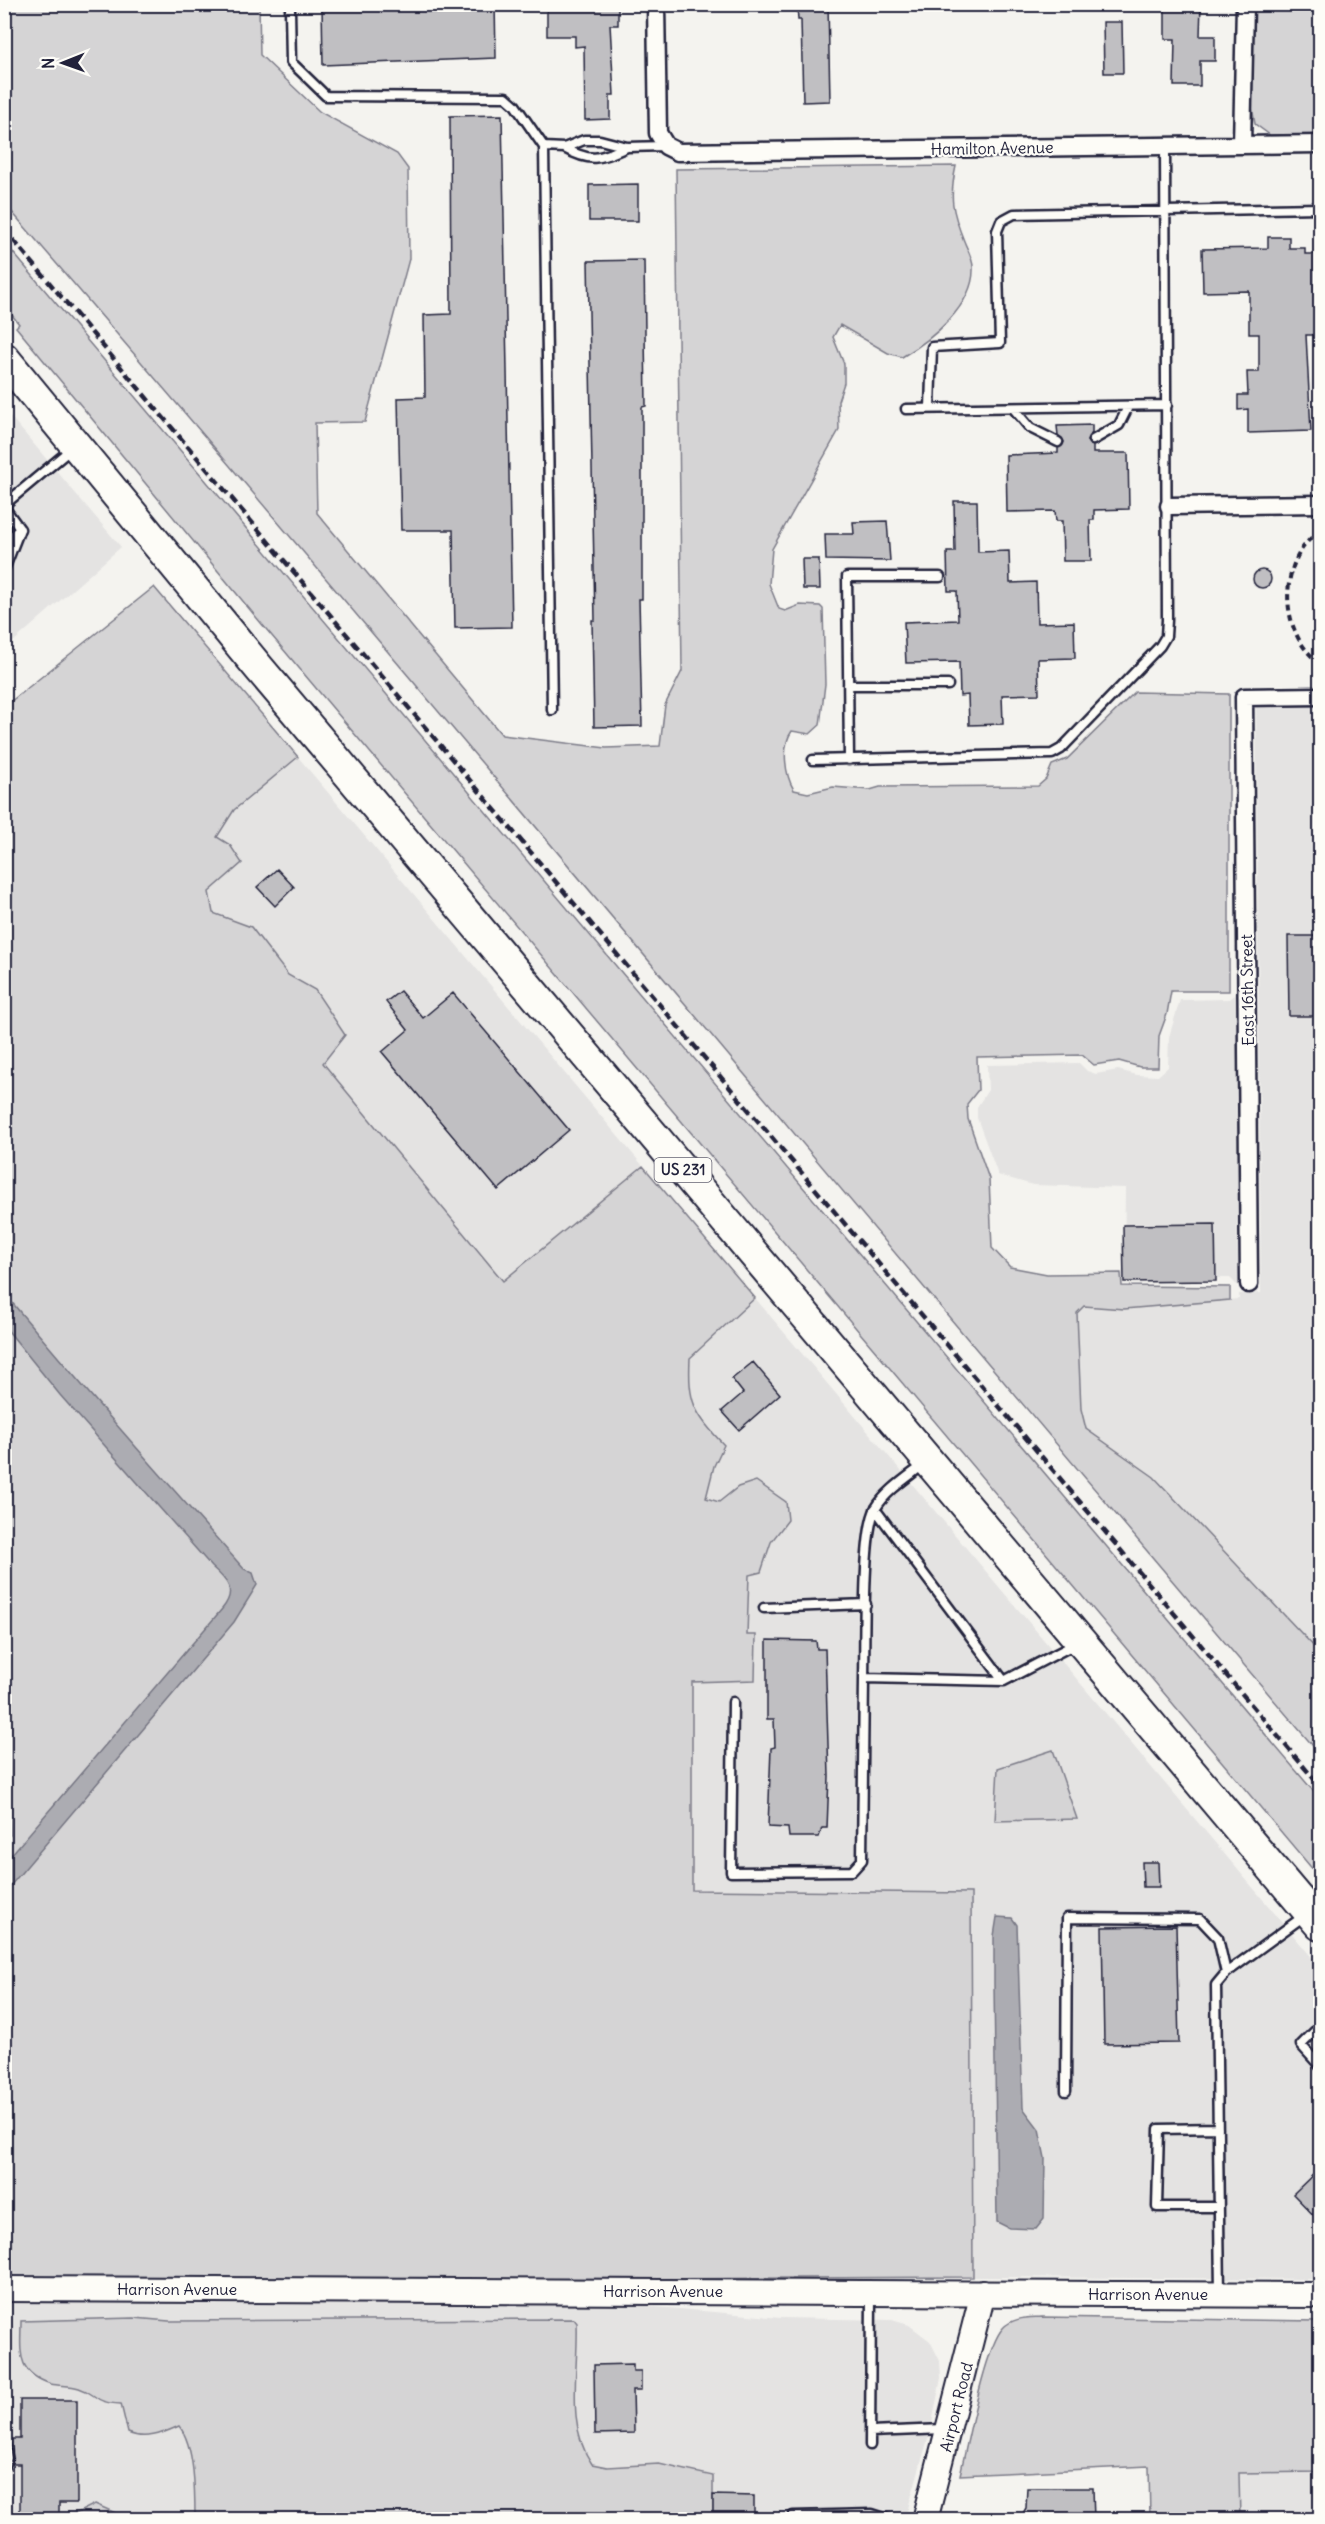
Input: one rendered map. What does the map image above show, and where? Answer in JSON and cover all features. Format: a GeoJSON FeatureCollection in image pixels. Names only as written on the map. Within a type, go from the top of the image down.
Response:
{"type":"FeatureCollection","features":[{"type":"Feature","properties":{"kind":"highway","name":"US 231"},"geometry":{"type":"LineString","coordinates":[[4,358],[275,686],[1315,1919]]}},
{"type":"Feature","properties":{"kind":"street"},"geometry":{"type":"LineString","coordinates":[[656,4],[658,133],[666,146]]}},
{"type":"Feature","properties":{"kind":"street"},"geometry":{"type":"LineString","coordinates":[[1242,145],[1245,4]]}},
{"type":"Feature","properties":{"kind":"street","name":"Hamilton Avenue"},"geometry":{"type":"LineString","coordinates":[[666,146],[682,152],[1320,144]]}},
{"type":"Feature","properties":{"kind":"street"},"geometry":{"type":"LineString","coordinates":[[1168,506],[1320,504]]}},
{"type":"Feature","properties":{"kind":"street","name":"East 16th Street"},"geometry":{"type":"LineString","coordinates":[[1250,1284],[1244,697],[1320,696]]}},
{"type":"Feature","properties":{"kind":"street","name":"Harrison Avenue"},"geometry":{"type":"LineString","coordinates":[[4,2289],[1320,2295]]}},
{"type":"Feature","properties":{"kind":"street","name":"Airport Road"},"geometry":{"type":"LineString","coordinates":[[925,2520],[983,2293]]}},
{"type":"Feature","properties":{"kind":"lane"},"geometry":{"type":"LineString","coordinates":[[290,9],[291,62],[326,96],[506,97],[515,105],[544,147],[552,710]]}},
{"type":"Feature","properties":{"kind":"lane"},"geometry":{"type":"LineString","coordinates":[[544,147],[564,148],[584,140],[600,140],[627,147],[666,146]]}},
{"type":"Feature","properties":{"kind":"lane"},"geometry":{"type":"LineString","coordinates":[[813,760],[1041,756],[1062,749],[1160,646],[1166,636],[1168,506],[1165,146]]}},
{"type":"Feature","properties":{"kind":"lane"},"geometry":{"type":"LineString","coordinates":[[564,148],[583,158],[599,159],[627,147]]}},
{"type":"Feature","properties":{"kind":"lane"},"geometry":{"type":"LineString","coordinates":[[930,408],[932,347],[1000,343],[997,231],[1001,221],[1014,214],[1320,208]]}},
{"type":"Feature","properties":{"kind":"lane"},"geometry":{"type":"LineString","coordinates":[[906,409],[1167,405]]}},
{"type":"Feature","properties":{"kind":"lane"},"geometry":{"type":"LineString","coordinates":[[1093,440],[1119,425],[1128,407]]}},
{"type":"Feature","properties":{"kind":"lane"},"geometry":{"type":"LineString","coordinates":[[1013,408],[1030,428],[1058,442]]}},
{"type":"Feature","properties":{"kind":"lane"},"geometry":{"type":"LineString","coordinates":[[20,529],[4,506],[76,445]]}},
{"type":"Feature","properties":{"kind":"lane"},"geometry":{"type":"LineString","coordinates":[[4,542],[20,529]]}},
{"type":"Feature","properties":{"kind":"lane"},"geometry":{"type":"LineString","coordinates":[[4,570],[20,529]]}},
{"type":"Feature","properties":{"kind":"lane"},"geometry":{"type":"LineString","coordinates":[[849,760],[847,577],[940,577]]}},
{"type":"Feature","properties":{"kind":"lane"},"geometry":{"type":"LineString","coordinates":[[848,685],[948,685]]}},
{"type":"Feature","properties":{"kind":"lane"},"geometry":{"type":"LineString","coordinates":[[733,1702],[731,1872],[852,1871],[862,1860],[868,1544],[875,1509],[901,1482],[928,1461]]}},
{"type":"Feature","properties":{"kind":"lane"},"geometry":{"type":"LineString","coordinates":[[875,1509],[1004,1681]]}},
{"type":"Feature","properties":{"kind":"lane"},"geometry":{"type":"LineString","coordinates":[[764,1608],[866,1604]]}},
{"type":"Feature","properties":{"kind":"lane"},"geometry":{"type":"LineString","coordinates":[[864,1678],[1004,1681],[1080,1641]]}},
{"type":"Feature","properties":{"kind":"lane"},"geometry":{"type":"LineString","coordinates":[[1066,2091],[1067,1918],[1200,1919],[1218,1938],[1226,1973]]}},
{"type":"Feature","properties":{"kind":"lane"},"geometry":{"type":"LineString","coordinates":[[1220,2294],[1216,1985],[1226,1973],[1315,1919]]}},
{"type":"Feature","properties":{"kind":"lane"},"geometry":{"type":"LineString","coordinates":[[1320,2026],[1300,2045],[1320,2066]]}},
{"type":"Feature","properties":{"kind":"lane"},"geometry":{"type":"LineString","coordinates":[[1218,2128],[1159,2129],[1157,2207],[1219,2207]]}},
{"type":"Feature","properties":{"kind":"lane"},"geometry":{"type":"LineString","coordinates":[[870,2445],[871,2292]]}},
{"type":"Feature","properties":{"kind":"lane"},"geometry":{"type":"LineString","coordinates":[[870,2432],[950,2429]]}},
{"type":"Feature","properties":{"kind":"lane"},"geometry":{"type":"LineString","coordinates":[[4,2441],[7,2458],[4,2466]]}},
{"type":"Feature","properties":{"kind":"lane"},"geometry":{"type":"LineString","coordinates":[[793,2520],[793,2516],[872,2514],[891,2520]]}},
{"type":"Feature","properties":{"kind":"path"},"geometry":{"type":"LineString","coordinates":[[1320,531],[1307,540],[1293,564],[1290,604],[1294,634],[1306,651],[1320,663]]}},
{"type":"Feature","properties":{"kind":"shaded area"},"geometry":{"type":"Polygon","coordinates":[[[4,5],[259,5],[260,55],[320,112],[397,154],[408,169],[409,259],[365,422],[315,423],[317,513],[502,735],[606,748],[660,746],[665,705],[682,671],[676,169],[956,166],[953,204],[973,267],[972,281],[967,295],[959,308],[938,331],[902,357],[888,353],[840,325],[833,337],[844,364],[844,383],[838,401],[839,430],[772,549],[769,584],[779,609],[785,611],[800,605],[820,606],[823,609],[825,684],[820,725],[810,734],[792,731],[785,752],[788,777],[794,790],[808,793],[833,787],[870,790],[880,787],[1038,786],[1046,779],[1052,765],[1067,759],[1135,692],[1229,694],[1229,991],[1171,991],[1167,1014],[1159,1036],[1158,1067],[1140,1067],[1119,1061],[1094,1065],[1082,1055],[977,1057],[978,1090],[967,1104],[968,1119],[989,1179],[992,1248],[1010,1267],[1047,1274],[1121,1273],[1122,1286],[1230,1287],[1230,1300],[1124,1309],[1084,1306],[1077,1313],[1081,1409],[1086,1429],[1154,1477],[1320,1653],[1320,1754],[171,396],[5,204],[4,5]]]}},
{"type":"Feature","properties":{"kind":"shaded area"},"geometry":{"type":"Polygon","coordinates":[[[1253,5],[1320,5],[1320,135],[1270,135],[1255,124],[1251,102],[1253,5]]]}},
{"type":"Feature","properties":{"kind":"shaded area"},"geometry":{"type":"Polygon","coordinates":[[[5,243],[1320,1799],[1320,1878],[261,623],[16,327],[19,324],[5,306],[5,243]]]}},
{"type":"Feature","properties":{"kind":"shaded area"},"geometry":{"type":"Polygon","coordinates":[[[4,409],[121,547],[5,649],[4,649],[4,409]]]}},
{"type":"Feature","properties":{"kind":"shaded area"},"geometry":{"type":"Polygon","coordinates":[[[154,587],[298,757],[234,810],[217,837],[230,845],[242,863],[209,892],[213,913],[251,927],[288,975],[315,990],[345,1035],[323,1063],[503,1281],[643,1166],[755,1298],[690,1358],[690,1386],[695,1406],[705,1424],[724,1445],[714,1466],[706,1498],[719,1502],[738,1487],[756,1481],[786,1502],[788,1520],[771,1542],[761,1572],[749,1575],[747,1635],[756,1635],[755,1680],[692,1682],[692,1890],[971,1893],[973,2277],[476,2280],[5,2277],[4,1841],[10,1835],[5,1596],[5,706],[154,587]]]}},
{"type":"Feature","properties":{"kind":"shaded area"},"geometry":{"type":"Polygon","coordinates":[[[1320,705],[1320,1653],[1154,1477],[1086,1429],[1081,1409],[1076,1313],[1084,1306],[1125,1309],[1239,1299],[1239,1294],[1261,1293],[1256,707],[1320,705]]]}},
{"type":"Feature","properties":{"kind":"shaded area"},"geometry":{"type":"Polygon","coordinates":[[[298,757],[643,1166],[489,1294],[143,888],[298,757]]]}},
{"type":"Feature","properties":{"kind":"shaded area"},"geometry":{"type":"Polygon","coordinates":[[[1236,993],[1238,1286],[1230,1278],[1131,1278],[1124,1268],[1125,1188],[1033,1185],[998,1175],[977,1118],[977,1107],[988,1090],[987,1065],[1079,1063],[1087,1071],[1096,1074],[1118,1070],[1137,1075],[1158,1076],[1168,1067],[1169,1037],[1180,1000],[1229,999],[1236,993]]]}},
{"type":"Feature","properties":{"kind":"shaded area"},"geometry":{"type":"Polygon","coordinates":[[[5,1294],[93,1398],[244,1569],[253,1573],[257,1585],[234,1622],[5,1892],[5,1862],[227,1603],[230,1591],[222,1577],[60,1395],[5,1327],[5,1294]]]}},
{"type":"Feature","properties":{"kind":"shaded area"},"geometry":{"type":"Polygon","coordinates":[[[755,1298],[1320,1967],[1320,2279],[973,2277],[971,1894],[692,1890],[692,1681],[685,1362],[755,1298]]]}},
{"type":"Feature","properties":{"kind":"shaded area"},"geometry":{"type":"Polygon","coordinates":[[[1053,1750],[1077,1819],[995,1821],[998,1768],[1053,1750]]]}},
{"type":"Feature","properties":{"kind":"shaded area"},"geometry":{"type":"Polygon","coordinates":[[[997,1917],[1012,1918],[1017,1925],[1023,2108],[1039,2129],[1045,2158],[1044,2219],[1036,2229],[1009,2228],[997,2222],[994,1936],[997,1917]]]}},
{"type":"Feature","properties":{"kind":"shaded area"},"geometry":{"type":"Polygon","coordinates":[[[4,2300],[611,2303],[781,2318],[892,2320],[909,2325],[930,2341],[940,2361],[941,2378],[931,2428],[905,2519],[12,2519],[12,2493],[4,2493],[5,2477],[12,2461],[11,2442],[5,2429],[5,2416],[12,2416],[12,2376],[5,2375],[4,2300]]]}},
{"type":"Feature","properties":{"kind":"shaded area"},"geometry":{"type":"Polygon","coordinates":[[[1042,2317],[1318,2321],[1320,2472],[1239,2473],[1240,2520],[1150,2519],[1149,2466],[960,2475],[983,2375],[996,2339],[1003,2328],[1011,2322],[1042,2317]]]}},
{"type":"Feature","properties":{"kind":"shaded area"},"geometry":{"type":"Polygon","coordinates":[[[134,2318],[169,2321],[574,2319],[577,2323],[576,2414],[584,2449],[592,2464],[607,2467],[659,2464],[713,2476],[713,2519],[195,2519],[191,2457],[179,2426],[148,2436],[128,2433],[121,2404],[105,2402],[79,2388],[51,2384],[39,2379],[31,2373],[22,2360],[21,2321],[134,2318]]]}},
{"type":"Feature","properties":{"kind":"shaded area"},"geometry":{"type":"Polygon","coordinates":[[[1320,2472],[1320,2519],[1240,2519],[1239,2473],[1320,2472]]]}},
{"type":"Feature","properties":{"kind":"shaded area"},"geometry":{"type":"Polygon","coordinates":[[[95,2504],[129,2519],[65,2519],[95,2504]]]}},
{"type":"Feature","properties":{"kind":"building"},"geometry":{"type":"Polygon","coordinates":[[[322,4],[495,4],[496,58],[323,65],[322,4]]]}},
{"type":"Feature","properties":{"kind":"building"},"geometry":{"type":"Polygon","coordinates":[[[547,4],[618,4],[618,25],[610,25],[614,95],[610,95],[610,119],[585,120],[584,46],[575,47],[575,36],[547,36],[547,4]]]}},
{"type":"Feature","properties":{"kind":"building"},"geometry":{"type":"Polygon","coordinates":[[[797,4],[828,4],[830,101],[803,102],[801,20],[798,20],[797,4]]]}},
{"type":"Feature","properties":{"kind":"building"},"geometry":{"type":"Polygon","coordinates":[[[1175,4],[1201,4],[1200,36],[1215,36],[1215,61],[1200,61],[1200,86],[1174,86],[1175,39],[1165,39],[1165,8],[1175,8],[1175,4]]]}},
{"type":"Feature","properties":{"kind":"building"},"geometry":{"type":"Polygon","coordinates":[[[1103,22],[1122,22],[1123,73],[1104,73],[1103,22]]]}},
{"type":"Feature","properties":{"kind":"building"},"geometry":{"type":"Polygon","coordinates":[[[502,115],[512,627],[455,628],[453,530],[401,530],[398,398],[425,397],[424,315],[451,314],[450,116],[502,115]]]}},
{"type":"Feature","properties":{"kind":"building"},"geometry":{"type":"Polygon","coordinates":[[[638,184],[638,221],[589,221],[589,185],[638,184]]]}},
{"type":"Feature","properties":{"kind":"building"},"geometry":{"type":"Polygon","coordinates":[[[1268,237],[1289,237],[1289,248],[1305,248],[1305,254],[1320,254],[1320,335],[1306,335],[1311,431],[1248,433],[1248,409],[1238,410],[1238,395],[1248,395],[1247,372],[1259,372],[1259,334],[1249,334],[1249,291],[1203,292],[1202,249],[1268,248],[1268,237]]]}},
{"type":"Feature","properties":{"kind":"building"},"geometry":{"type":"Polygon","coordinates":[[[644,260],[646,406],[642,407],[642,599],[639,599],[642,726],[594,727],[592,620],[595,620],[588,261],[644,260]]]}},
{"type":"Feature","properties":{"kind":"building"},"geometry":{"type":"Polygon","coordinates":[[[1092,425],[1092,433],[1087,441],[1093,446],[1093,453],[1128,453],[1129,509],[1094,510],[1094,520],[1090,520],[1091,561],[1063,561],[1062,521],[1056,521],[1055,511],[1007,512],[1006,455],[1058,453],[1058,448],[1064,442],[1058,435],[1057,426],[1092,425]]]}},
{"type":"Feature","properties":{"kind":"building"},"geometry":{"type":"Polygon","coordinates":[[[954,501],[977,501],[978,552],[1009,551],[1010,583],[1036,582],[1037,623],[1074,622],[1075,658],[1038,659],[1039,694],[1002,695],[1003,724],[969,725],[968,695],[960,696],[959,662],[906,663],[904,622],[958,620],[957,591],[948,591],[947,552],[955,552],[954,501]]]}},
{"type":"Feature","properties":{"kind":"building"},"geometry":{"type":"Polygon","coordinates":[[[887,521],[890,561],[826,560],[825,534],[854,534],[853,522],[887,521]]]}},
{"type":"Feature","properties":{"kind":"building"},"geometry":{"type":"Polygon","coordinates":[[[802,559],[819,559],[820,589],[803,589],[802,559]]]}},
{"type":"Feature","properties":{"kind":"building"},"geometry":{"type":"Polygon","coordinates":[[[1262,570],[1268,573],[1271,579],[1268,585],[1262,588],[1256,585],[1253,579],[1256,573],[1262,570]]]}},
{"type":"Feature","properties":{"kind":"building"},"geometry":{"type":"Polygon","coordinates":[[[277,869],[294,887],[275,906],[257,887],[277,869]]]}},
{"type":"Feature","properties":{"kind":"building"},"geometry":{"type":"Polygon","coordinates":[[[1288,936],[1320,936],[1320,1016],[1289,1016],[1288,936]]]}},
{"type":"Feature","properties":{"kind":"building"},"geometry":{"type":"Polygon","coordinates":[[[400,991],[423,1018],[453,993],[569,1130],[498,1190],[382,1052],[408,1030],[386,1002],[400,991]]]}},
{"type":"Feature","properties":{"kind":"building"},"geometry":{"type":"Polygon","coordinates":[[[1215,1224],[1216,1281],[1124,1282],[1123,1225],[1215,1224]]]}},
{"type":"Feature","properties":{"kind":"building"},"geometry":{"type":"Polygon","coordinates":[[[753,1362],[780,1394],[739,1430],[722,1411],[743,1393],[732,1379],[753,1362]]]}},
{"type":"Feature","properties":{"kind":"building"},"geometry":{"type":"Polygon","coordinates":[[[767,1640],[816,1641],[817,1649],[825,1649],[829,1776],[827,1828],[822,1828],[819,1837],[789,1837],[788,1828],[768,1827],[771,1748],[775,1747],[774,1719],[767,1719],[767,1640]]]}},
{"type":"Feature","properties":{"kind":"building"},"geometry":{"type":"Polygon","coordinates":[[[1142,1862],[1158,1862],[1159,1887],[1143,1887],[1142,1862]]]}},
{"type":"Feature","properties":{"kind":"building"},"geometry":{"type":"Polygon","coordinates":[[[1176,1926],[1179,2043],[1104,2044],[1102,1927],[1176,1926]]]}},
{"type":"Feature","properties":{"kind":"building"},"geometry":{"type":"Polygon","coordinates":[[[1320,2168],[1320,2222],[1293,2194],[1320,2168]]]}},
{"type":"Feature","properties":{"kind":"building"},"geometry":{"type":"Polygon","coordinates":[[[633,2364],[633,2371],[641,2371],[641,2390],[633,2390],[634,2433],[595,2434],[594,2365],[633,2364]]]}},
{"type":"Feature","properties":{"kind":"building"},"geometry":{"type":"Polygon","coordinates":[[[20,2400],[77,2400],[77,2503],[59,2503],[59,2520],[20,2520],[20,2464],[11,2464],[13,2457],[10,2439],[20,2439],[20,2400]]]}},
{"type":"Feature","properties":{"kind":"building"},"geometry":{"type":"Polygon","coordinates":[[[1027,2488],[1093,2488],[1094,2520],[1019,2520],[1026,2508],[1027,2488]]]}},
{"type":"Feature","properties":{"kind":"building"},"geometry":{"type":"Polygon","coordinates":[[[713,2495],[754,2496],[754,2520],[713,2520],[713,2495]]]}},
{"type":"Feature","properties":{"kind":"railway"},"geometry":{"type":"LineString","coordinates":[[4,229],[1320,1786]]}}]}
